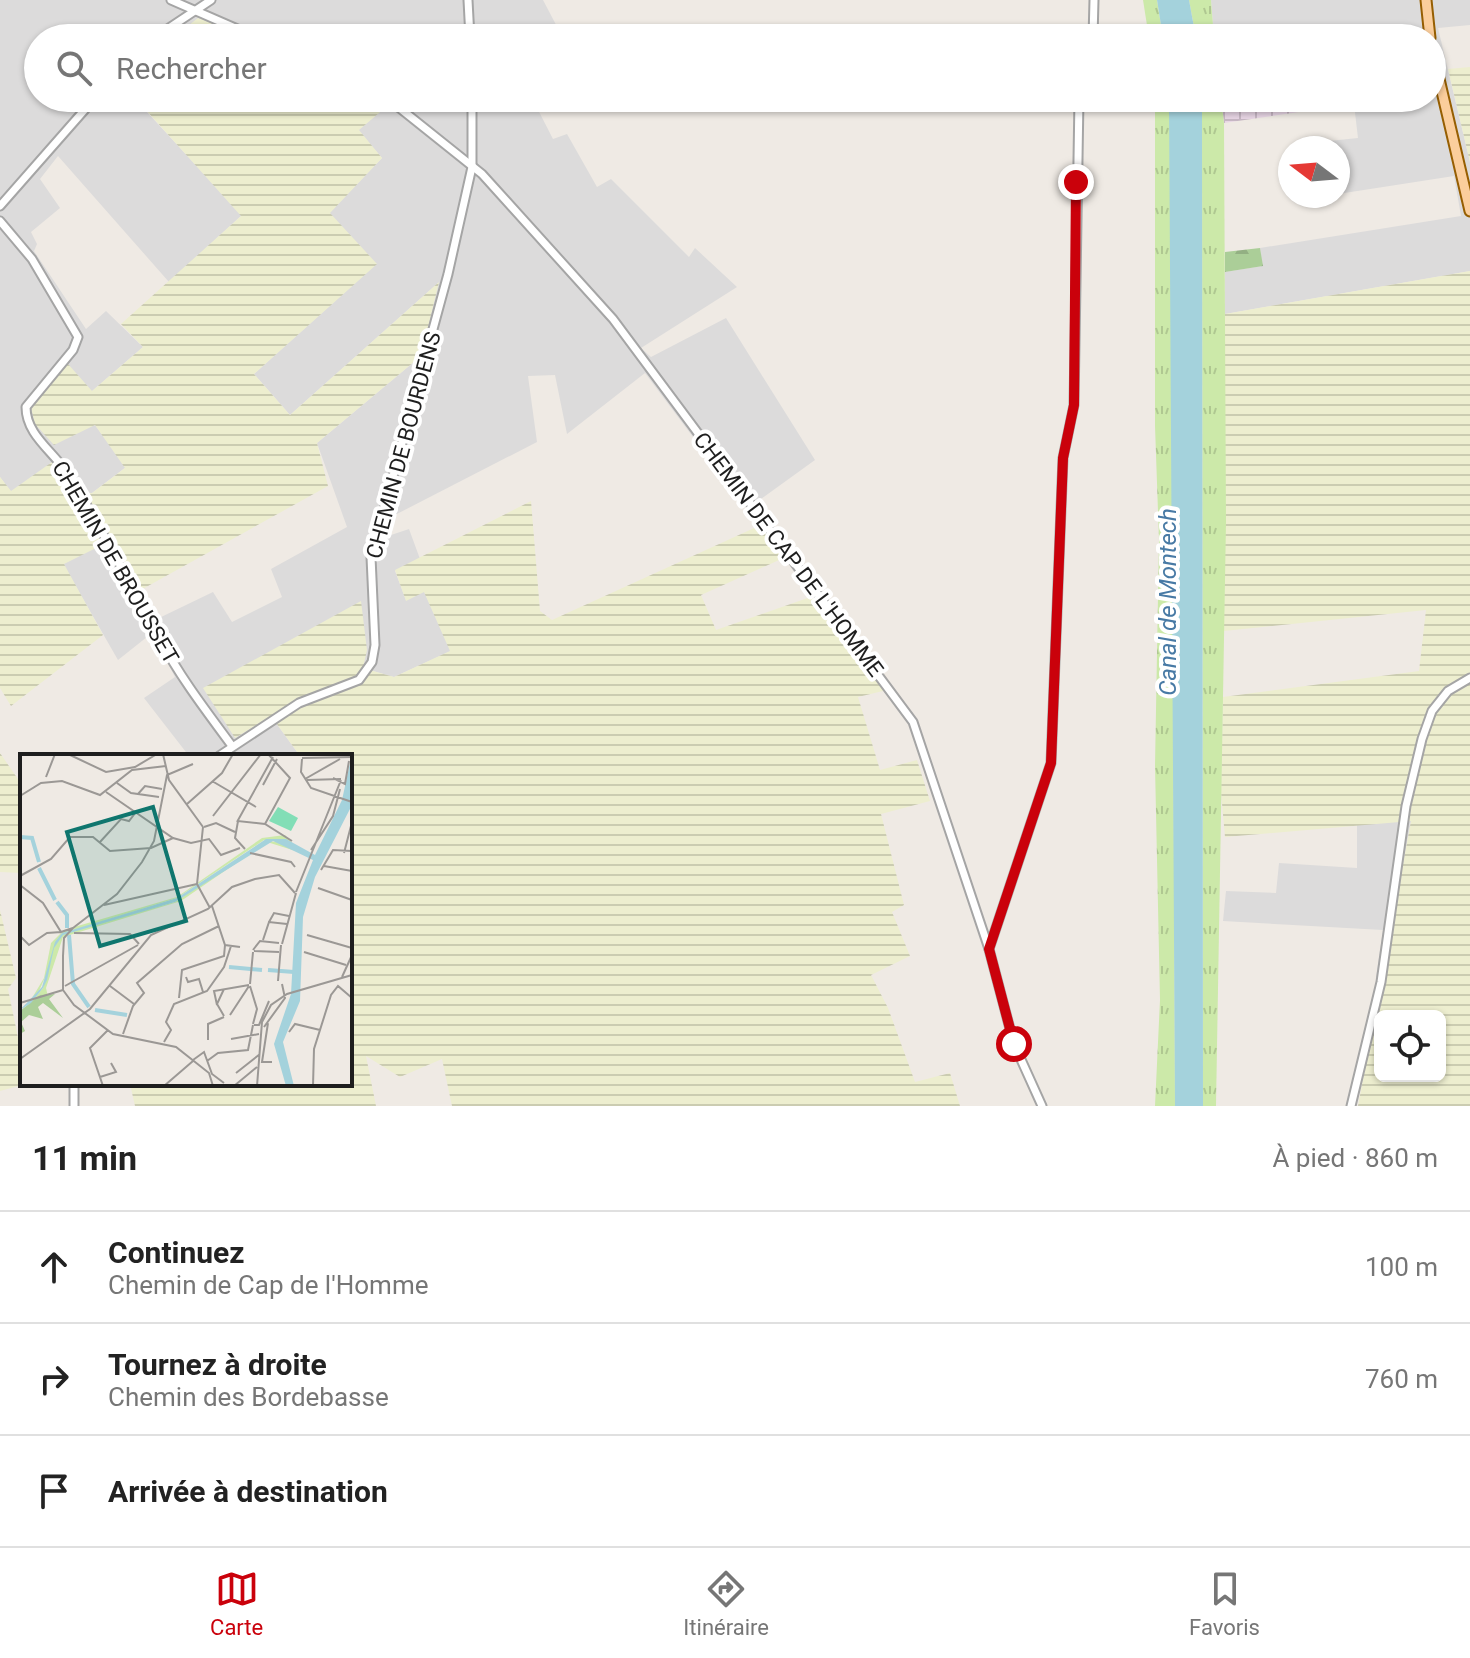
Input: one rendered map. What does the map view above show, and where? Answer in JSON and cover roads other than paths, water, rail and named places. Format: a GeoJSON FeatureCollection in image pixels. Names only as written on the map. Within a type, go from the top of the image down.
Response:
{"type":"FeatureCollection","features":[{"type":"Feature","properties":{"kind":"main road"},"geometry":{"type":"LineString","coordinates":[[1426,0],[1429,24]]}},
{"type":"Feature","properties":{"kind":"main road"},"geometry":{"type":"LineString","coordinates":[[1446,109],[1470,211]]}},
{"type":"Feature","properties":{"kind":"street"},"geometry":{"type":"LineString","coordinates":[[171,0],[226,24]]}},
{"type":"Feature","properties":{"kind":"street"},"geometry":{"type":"LineString","coordinates":[[174,24],[211,0]]}},
{"type":"Feature","properties":{"kind":"street"},"geometry":{"type":"LineString","coordinates":[[468,0],[469,24]]}},
{"type":"Feature","properties":{"kind":"street"},"geometry":{"type":"LineString","coordinates":[[1093,24],[1094,0]]}},
{"type":"Feature","properties":{"kind":"street"},"geometry":{"type":"LineString","coordinates":[[0,206],[83,112]]}},
{"type":"Feature","properties":{"kind":"street","name":"CHEMIN DE CAP DE L'HOMME"},"geometry":{"type":"LineString","coordinates":[[404,112],[472,167],[613,319],[913,722],[989,949],[1014,1044],[1042,1106]]}},
{"type":"Feature","properties":{"kind":"street","name":"CHEMIN DE BOURDENS"},"geometry":{"type":"LineString","coordinates":[[222,754],[299,703],[359,680],[372,662],[375,645],[371,557],[448,274],[472,167],[472,112]]}},
{"type":"Feature","properties":{"kind":"street"},"geometry":{"type":"LineString","coordinates":[[989,949],[1051,763],[1063,458],[1074,405],[1079,112]]}},
{"type":"Feature","properties":{"kind":"street","name":"CHEMIN DE BROUSSET"},"geometry":{"type":"LineString","coordinates":[[0,221],[32,259],[78,337],[73,350],[26,407],[26,418],[40,442],[60,462],[81,494],[160,640],[232,746]]}},
{"type":"Feature","properties":{"kind":"street"},"geometry":{"type":"LineString","coordinates":[[1351,1106],[1381,982],[1406,806],[1422,739],[1432,711],[1448,691],[1470,678]]}},
{"type":"Feature","properties":{"kind":"water"},"geometry":{"type":"Polygon","coordinates":[[[1157,0],[1189,0],[1193,24],[1161,24],[1157,0]]]}},
{"type":"Feature","properties":{"kind":"water"},"geometry":{"type":"Polygon","coordinates":[[[1169,112],[1202,112],[1203,1106],[1175,1106],[1169,112]]]}},
{"type":"Feature","properties":{"kind":"water label","name":"Canal de Montech"},"geometry":{"type":"Point","coordinates":[1168,602]}}]}
